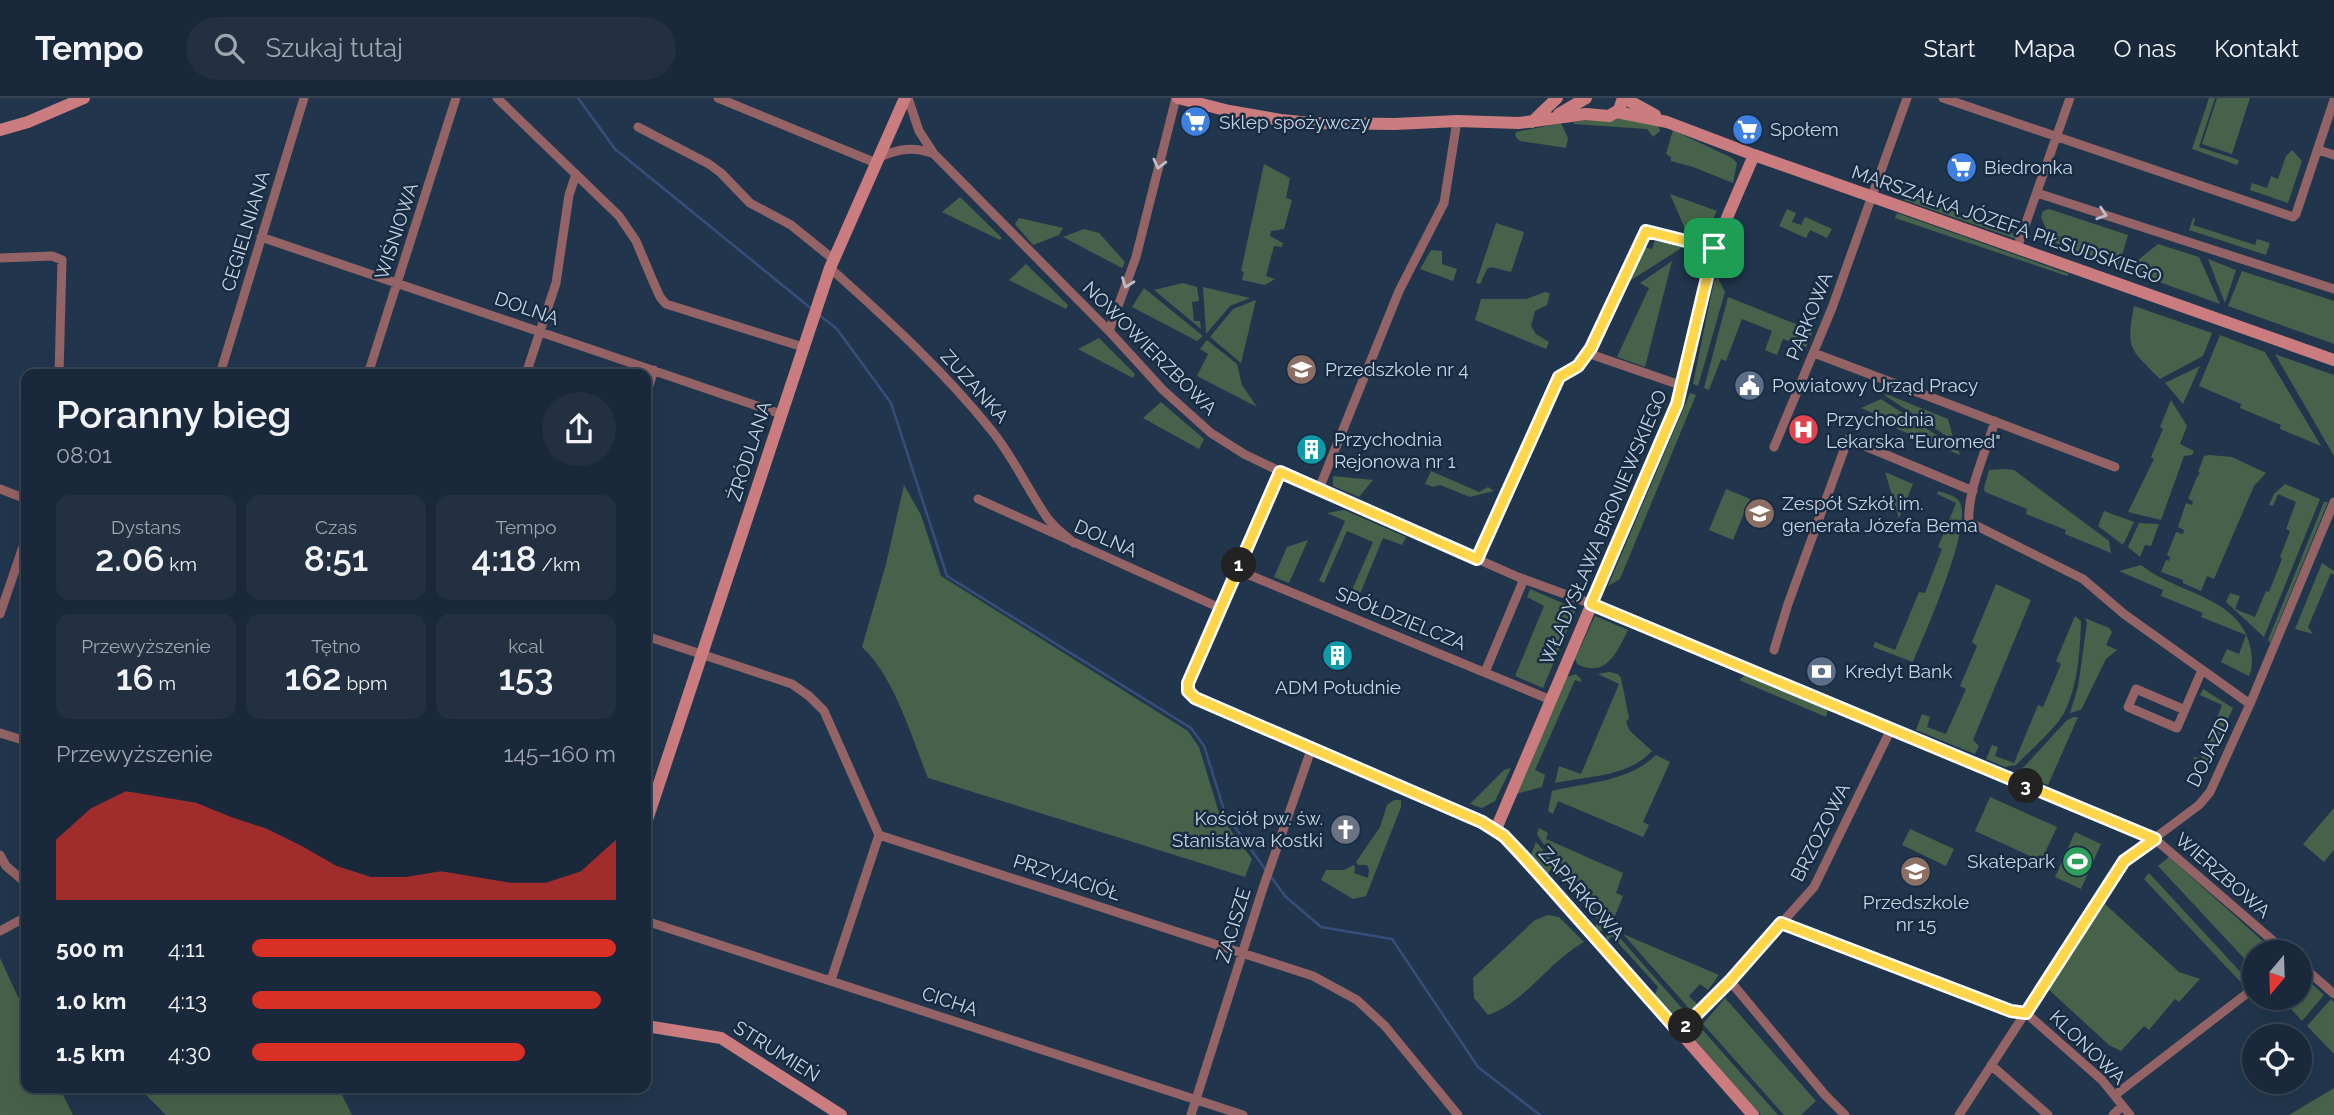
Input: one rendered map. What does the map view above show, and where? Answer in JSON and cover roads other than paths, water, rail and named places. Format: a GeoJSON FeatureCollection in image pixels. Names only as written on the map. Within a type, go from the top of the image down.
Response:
{"type":"FeatureCollection","features":[{"type":"Feature","properties":{"kind":"street"},"geometry":{"type":"LineString","coordinates":[[0,130],[28,122],[84,98]]}},
{"type":"Feature","properties":{"kind":"street","name":"CEGIELNIANA"},"geometry":{"type":"LineString","coordinates":[[221,369],[304,98]]}},
{"type":"Feature","properties":{"kind":"street","name":"WIŚNIOWA"},"geometry":{"type":"LineString","coordinates":[[371,369],[456,98]]}},
{"type":"Feature","properties":{"kind":"street"},"geometry":{"type":"LineString","coordinates":[[497,98],[627,227],[636,241],[660,298],[667,304],[803,348]]}},
{"type":"Feature","properties":{"kind":"street"},"geometry":{"type":"LineString","coordinates":[[718,98],[877,160],[906,148],[934,154]]}},
{"type":"Feature","properties":{"kind":"street","name":"ŹRÓDLANA"},"geometry":{"type":"LineString","coordinates":[[651,808],[832,264],[907,98]]}},
{"type":"Feature","properties":{"kind":"street","name":"NOWOWIERZBOWA"},"geometry":{"type":"LineString","coordinates":[[907,98],[919,131],[934,154],[1109,331],[1163,390],[1211,433],[1280,472],[1524,579],[1591,604]]}},
{"type":"Feature","properties":{"kind":"street"},"geometry":{"type":"LineString","coordinates":[[1109,331],[1136,257],[1177,98],[1250,115],[1311,123],[1532,122],[1550,118],[1587,98],[1595,114]]}},
{"type":"Feature","properties":{"kind":"street"},"geometry":{"type":"LineString","coordinates":[[1532,122],[1557,98]]}},
{"type":"Feature","properties":{"kind":"street"},"geometry":{"type":"LineString","coordinates":[[1617,112],[1624,98]]}},
{"type":"Feature","properties":{"kind":"street","name":"MARSZAŁKA JÓZEFA PIŁSUDSKIEGO"},"geometry":{"type":"LineString","coordinates":[[1624,98],[1667,122],[1754,155],[2334,360]]}},
{"type":"Feature","properties":{"kind":"street"},"geometry":{"type":"LineString","coordinates":[[1644,98],[1667,122]]}},
{"type":"Feature","properties":{"kind":"street","name":"PARKOWA"},"geometry":{"type":"LineString","coordinates":[[1774,447],[1814,353],[1907,98]]}},
{"type":"Feature","properties":{"kind":"street"},"geometry":{"type":"LineString","coordinates":[[1943,98],[2293,217],[2334,100]]}},
{"type":"Feature","properties":{"kind":"street"},"geometry":{"type":"LineString","coordinates":[[2017,248],[2070,98]]}},
{"type":"Feature","properties":{"kind":"street","name":"MARSZAŁKA JÓZEFA PIŁSUDSKIEGO"},"geometry":{"type":"LineString","coordinates":[[1550,118],[1595,114],[1609,116],[1617,112],[1667,122]]}},
{"type":"Feature","properties":{"kind":"street"},"geometry":{"type":"LineString","coordinates":[[1319,489],[1399,291],[1444,204],[1457,121]]}},
{"type":"Feature","properties":{"kind":"street","name":"ZUZANKA"},"geometry":{"type":"LineString","coordinates":[[638,127],[722,173],[750,203],[791,225],[832,264],[978,413],[1002,444],[1044,513],[1057,529],[1074,543]]}},
{"type":"Feature","properties":{"kind":"street"},"geometry":{"type":"LineString","coordinates":[[2318,150],[2334,155]]}},
{"type":"Feature","properties":{"kind":"street","name":"WŁADYSŁAWA BRONIEWSKIEGO"},"geometry":{"type":"LineString","coordinates":[[1496,829],[1683,386],[1714,248],[1754,155]]}},
{"type":"Feature","properties":{"kind":"street"},"geometry":{"type":"LineString","coordinates":[[528,369],[556,283],[569,195],[576,174]]}},
{"type":"Feature","properties":{"kind":"street"},"geometry":{"type":"LineString","coordinates":[[2037,193],[2334,289]]}},
{"type":"Feature","properties":{"kind":"street"},"geometry":{"type":"LineString","coordinates":[[1477,559],[1559,377],[1578,366],[1587,353],[1646,231],[1714,248]]}},
{"type":"Feature","properties":{"kind":"street","name":"DOLNA"},"geometry":{"type":"LineString","coordinates":[[261,237],[781,414]]}},
{"type":"Feature","properties":{"kind":"street"},"geometry":{"type":"LineString","coordinates":[[0,258],[52,256],[62,260],[59,369]]}},
{"type":"Feature","properties":{"kind":"street"},"geometry":{"type":"LineString","coordinates":[[1587,353],[1683,386]]}},
{"type":"Feature","properties":{"kind":"street"},"geometry":{"type":"LineString","coordinates":[[1814,353],[2115,467]]}},
{"type":"Feature","properties":{"kind":"street"},"geometry":{"type":"LineString","coordinates":[[651,379],[654,370]]}},
{"type":"Feature","properties":{"kind":"street"},"geometry":{"type":"LineString","coordinates":[[1995,421],[1973,491],[1968,512],[1969,522],[2083,579],[2124,614],[2250,704]]}},
{"type":"Feature","properties":{"kind":"street"},"geometry":{"type":"LineString","coordinates":[[1774,650],[1848,439],[1973,491]]}},
{"type":"Feature","properties":{"kind":"street"},"geometry":{"type":"LineString","coordinates":[[1220,608],[1280,472]]}},
{"type":"Feature","properties":{"kind":"street"},"geometry":{"type":"LineString","coordinates":[[0,489],[21,497]]}},
{"type":"Feature","properties":{"kind":"street","name":"DOLNA"},"geometry":{"type":"LineString","coordinates":[[978,499],[1220,608]]}},
{"type":"Feature","properties":{"kind":"street","name":"DOJAZD"},"geometry":{"type":"LineString","coordinates":[[1959,1115],[2124,861],[2208,795],[2331,516],[2334,502]]}},
{"type":"Feature","properties":{"kind":"street"},"geometry":{"type":"LineString","coordinates":[[0,614],[21,553]]}},
{"type":"Feature","properties":{"kind":"street","name":"SPÓŁDZIELCZA"},"geometry":{"type":"LineString","coordinates":[[1237,570],[1551,700]]}},
{"type":"Feature","properties":{"kind":"street"},"geometry":{"type":"LineString","coordinates":[[1485,672],[1524,579]]}},
{"type":"Feature","properties":{"kind":"street","name":"WIERZBOWA"},"geometry":{"type":"LineString","coordinates":[[1591,604],[2155,839],[2272,940]]}},
{"type":"Feature","properties":{"kind":"street","name":"ZAPARKOWA"},"geometry":{"type":"LineString","coordinates":[[1220,608],[1187,688],[1190,694],[1411,789],[1496,829],[1753,1115]]}},
{"type":"Feature","properties":{"kind":"street"},"geometry":{"type":"LineString","coordinates":[[651,638],[792,684],[809,695],[824,711],[880,835],[831,980]]}},
{"type":"Feature","properties":{"kind":"street"},"geometry":{"type":"LineString","coordinates":[[2185,710],[2136,689],[2129,707],[2177,728],[2185,710],[2202,670]]}},
{"type":"Feature","properties":{"kind":"street","name":"BRZOZOWA"},"geometry":{"type":"LineString","coordinates":[[1679,1032],[1730,981],[1814,887],[1891,729]]}},
{"type":"Feature","properties":{"kind":"street"},"geometry":{"type":"LineString","coordinates":[[0,733],[21,739]]}},
{"type":"Feature","properties":{"kind":"street","name":"ZACISZE"},"geometry":{"type":"LineString","coordinates":[[1191,1115],[1272,861],[1312,747]]}},
{"type":"Feature","properties":{"kind":"street","name":"PRZYJACIÓŁ"},"geometry":{"type":"LineString","coordinates":[[880,835],[1313,976],[1357,1000],[1385,1026],[1458,1115]]}},
{"type":"Feature","properties":{"kind":"street"},"geometry":{"type":"LineString","coordinates":[[0,855],[6,866],[21,879]]}},
{"type":"Feature","properties":{"kind":"street"},"geometry":{"type":"LineString","coordinates":[[0,931],[21,920]]}},
{"type":"Feature","properties":{"kind":"street","name":"CICHA"},"geometry":{"type":"LineString","coordinates":[[651,923],[1243,1115]]}},
{"type":"Feature","properties":{"kind":"street","name":"KLONOWA"},"geometry":{"type":"LineString","coordinates":[[1781,923],[2011,1011],[2026,1013],[2053,1035],[2115,1095],[2130,1115]]}},
{"type":"Feature","properties":{"kind":"street"},"geometry":{"type":"LineString","coordinates":[[2312,975],[2334,994]]}},
{"type":"Feature","properties":{"kind":"street"},"geometry":{"type":"LineString","coordinates":[[1730,981],[1845,1115]]}},
{"type":"Feature","properties":{"kind":"street"},"geometry":{"type":"LineString","coordinates":[[2115,1095],[2242,997]]}},
{"type":"Feature","properties":{"kind":"street","name":"STRUMIEŃ"},"geometry":{"type":"LineString","coordinates":[[651,1027],[721,1038],[841,1115]]}},
{"type":"Feature","properties":{"kind":"street"},"geometry":{"type":"LineString","coordinates":[[1991,1065],[2048,1115]]}},
{"type":"Feature","properties":{"kind":"street"},"geometry":{"type":"LineString","coordinates":[[2113,1115],[2122,1106]]}},
{"type":"Feature","properties":{"kind":"waterway"},"geometry":{"type":"LineString","coordinates":[[578,98],[615,149],[813,310]]}},
{"type":"Feature","properties":{"kind":"waterway"},"geometry":{"type":"LineString","coordinates":[[818,314],[837,329],[891,403],[947,576],[1191,728],[1204,746],[1225,813],[1265,869]]}},
{"type":"Feature","properties":{"kind":"waterway"},"geometry":{"type":"LineString","coordinates":[[1269,874],[1285,896],[1321,927],[1392,939],[1478,1067],[1540,1115]]}},
{"type":"Feature","properties":{"kind":"place","name":"Sklep spożywczy"},"geometry":{"type":"Point","coordinates":[1196,122]}},
{"type":"Feature","properties":{"kind":"place","name":"Społem"},"geometry":{"type":"Point","coordinates":[1747,129]}},
{"type":"Feature","properties":{"kind":"place","name":"Biedronka"},"geometry":{"type":"Point","coordinates":[1961,167]}},
{"type":"Feature","properties":{"kind":"place","name":"Przedszkole nr 4"},"geometry":{"type":"Point","coordinates":[1302,369]}},
{"type":"Feature","properties":{"kind":"place","name":"Powiatowy Urząd Pracy"},"geometry":{"type":"Point","coordinates":[1749,385]}},
{"type":"Feature","properties":{"kind":"place","name":"Przychodnia Lekarska \"Euromed\""},"geometry":{"type":"Point","coordinates":[1803,430]}},
{"type":"Feature","properties":{"kind":"place","name":"Przychodnia Rejonowa nr 1"},"geometry":{"type":"Point","coordinates":[1311,450]}},
{"type":"Feature","properties":{"kind":"place","name":"Zespół Szkół im. generała Józefa Bema"},"geometry":{"type":"Point","coordinates":[1759,514]}},
{"type":"Feature","properties":{"kind":"place","name":"ADM Południe"},"geometry":{"type":"Point","coordinates":[1338,656]}},
{"type":"Feature","properties":{"kind":"place","name":"Kredyt Bank"},"geometry":{"type":"Point","coordinates":[1822,671]}},
{"type":"Feature","properties":{"kind":"place","name":"Kościół pw. św. Stanisława Kostki"},"geometry":{"type":"Point","coordinates":[1346,829]}},
{"type":"Feature","properties":{"kind":"place","name":"Skatepark"},"geometry":{"type":"Point","coordinates":[2078,861]}},
{"type":"Feature","properties":{"kind":"place","name":"Przedszkole nr 15"},"geometry":{"type":"Point","coordinates":[1916,871]}}]}
